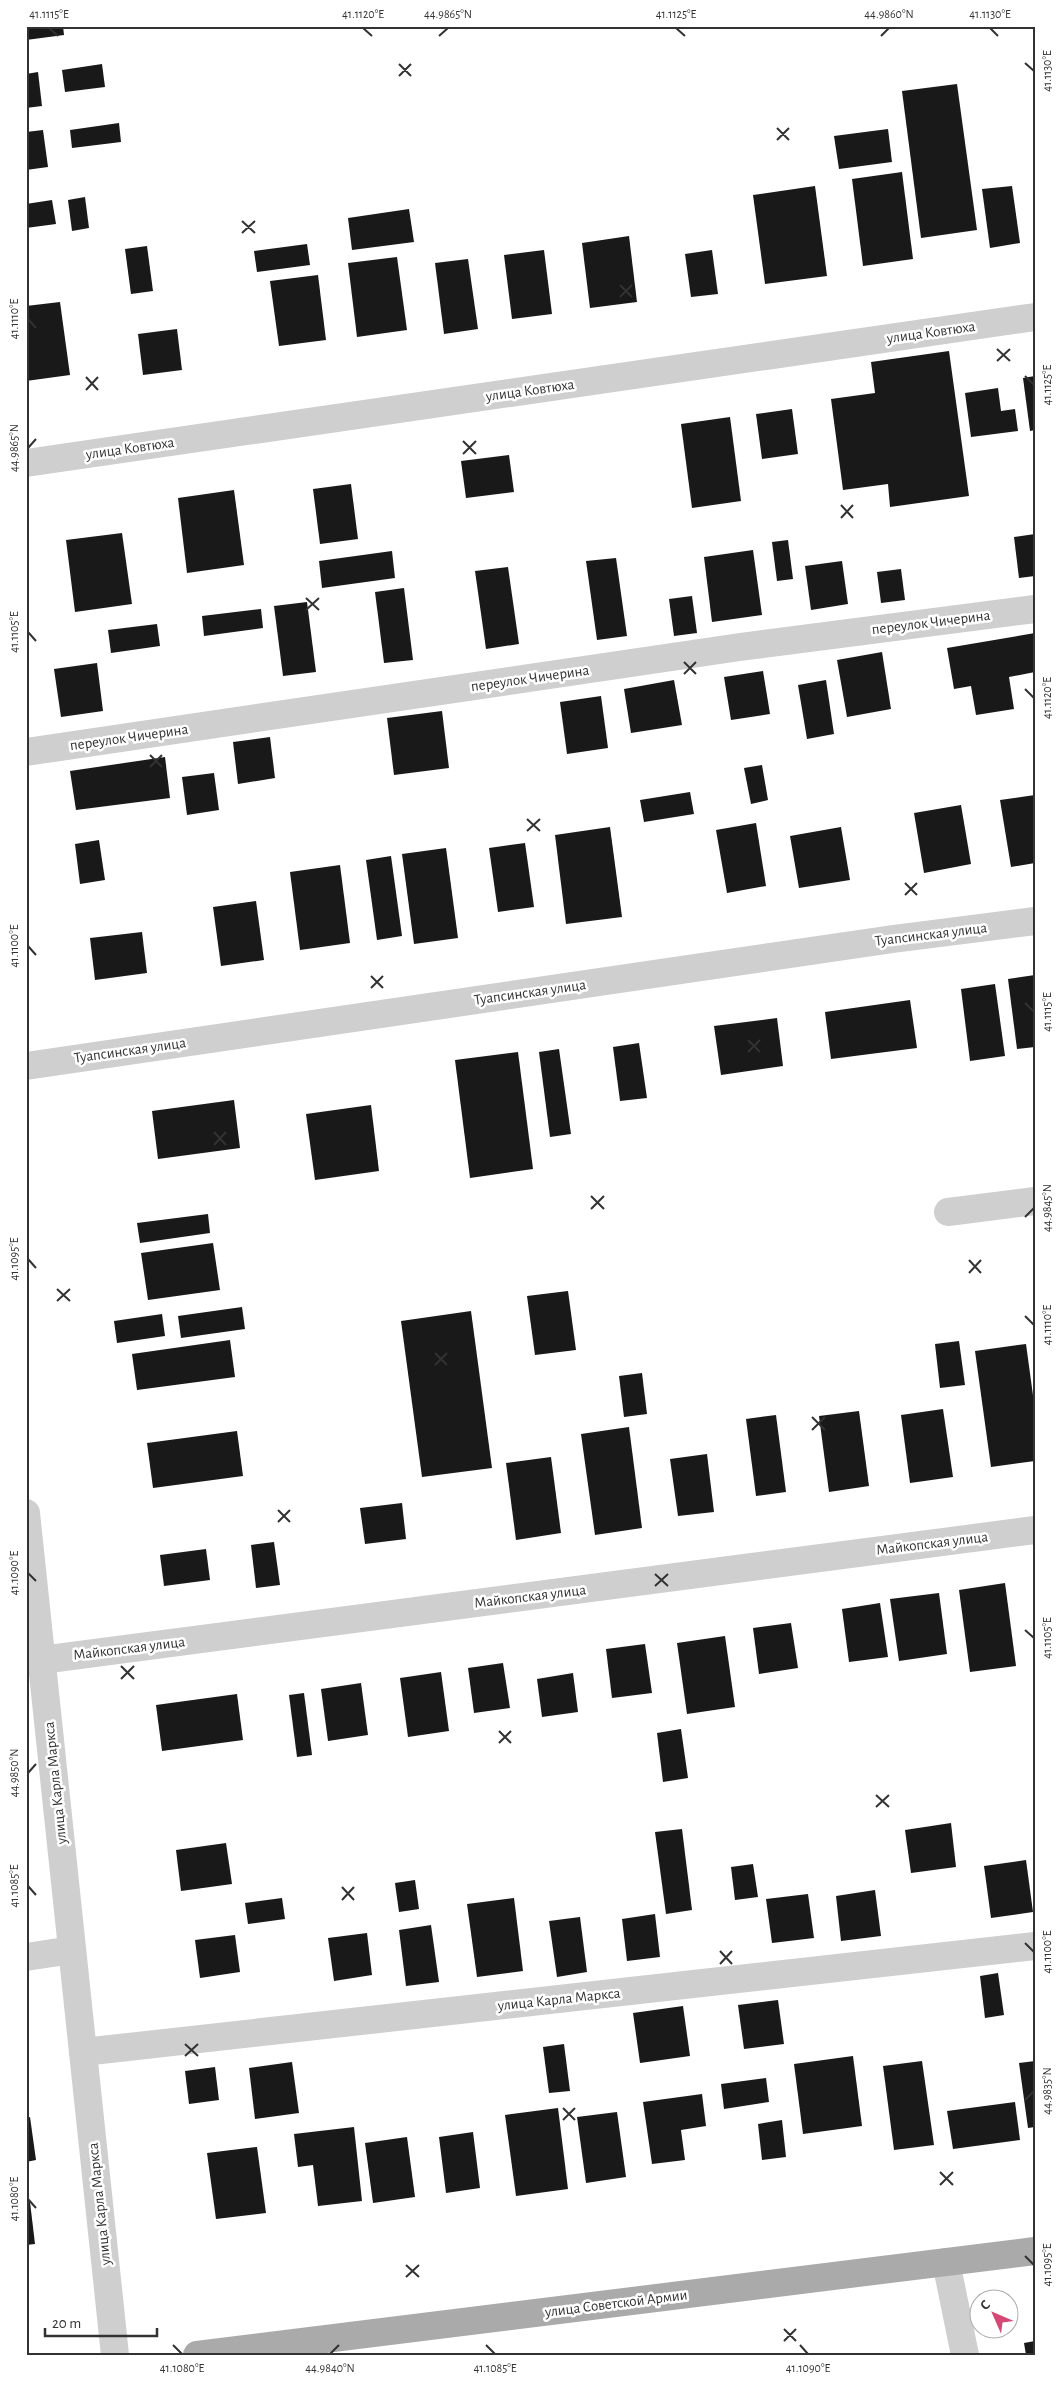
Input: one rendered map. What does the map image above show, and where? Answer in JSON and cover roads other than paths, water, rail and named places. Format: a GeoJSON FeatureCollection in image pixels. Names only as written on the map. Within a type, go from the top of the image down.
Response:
{"type":"FeatureCollection","features":[{"type":"Feature","properties":{"kind":"main road","name":"улица Советской Армии"},"geometry":{"type":"LineString","coordinates":[[197,2355],[1035,2251]]}},
{"type":"Feature","properties":{"kind":"street","name":"улица Ковтюха"},"geometry":{"type":"LineString","coordinates":[[26,463],[1035,317]]}},
{"type":"Feature","properties":{"kind":"street","name":"переулок Чичерина"},"geometry":{"type":"LineString","coordinates":[[26,752],[730,648],[1035,609]]}},
{"type":"Feature","properties":{"kind":"street","name":"Туапсинская улица"},"geometry":{"type":"LineString","coordinates":[[26,1066],[893,939],[1035,921]]}},
{"type":"Feature","properties":{"kind":"street"},"geometry":{"type":"LineString","coordinates":[[948,1212],[1035,1200]]}},
{"type":"Feature","properties":{"kind":"street","name":"улица Карла Маркса"},"geometry":{"type":"LineString","coordinates":[[26,1514],[34,1660],[72,1950],[115,2355]]}},
{"type":"Feature","properties":{"kind":"street","name":"Майкопская улица"},"geometry":{"type":"LineString","coordinates":[[34,1660],[1035,1530]]}},
{"type":"Feature","properties":{"kind":"street","name":"улица Карла Маркса"},"geometry":{"type":"LineString","coordinates":[[83,2052],[1035,1946]]}},
{"type":"Feature","properties":{"kind":"street"},"geometry":{"type":"LineString","coordinates":[[26,1957],[72,1950]]}},
{"type":"Feature","properties":{"kind":"street"},"geometry":{"type":"LineString","coordinates":[[946,2262],[965,2355]]}}]}
